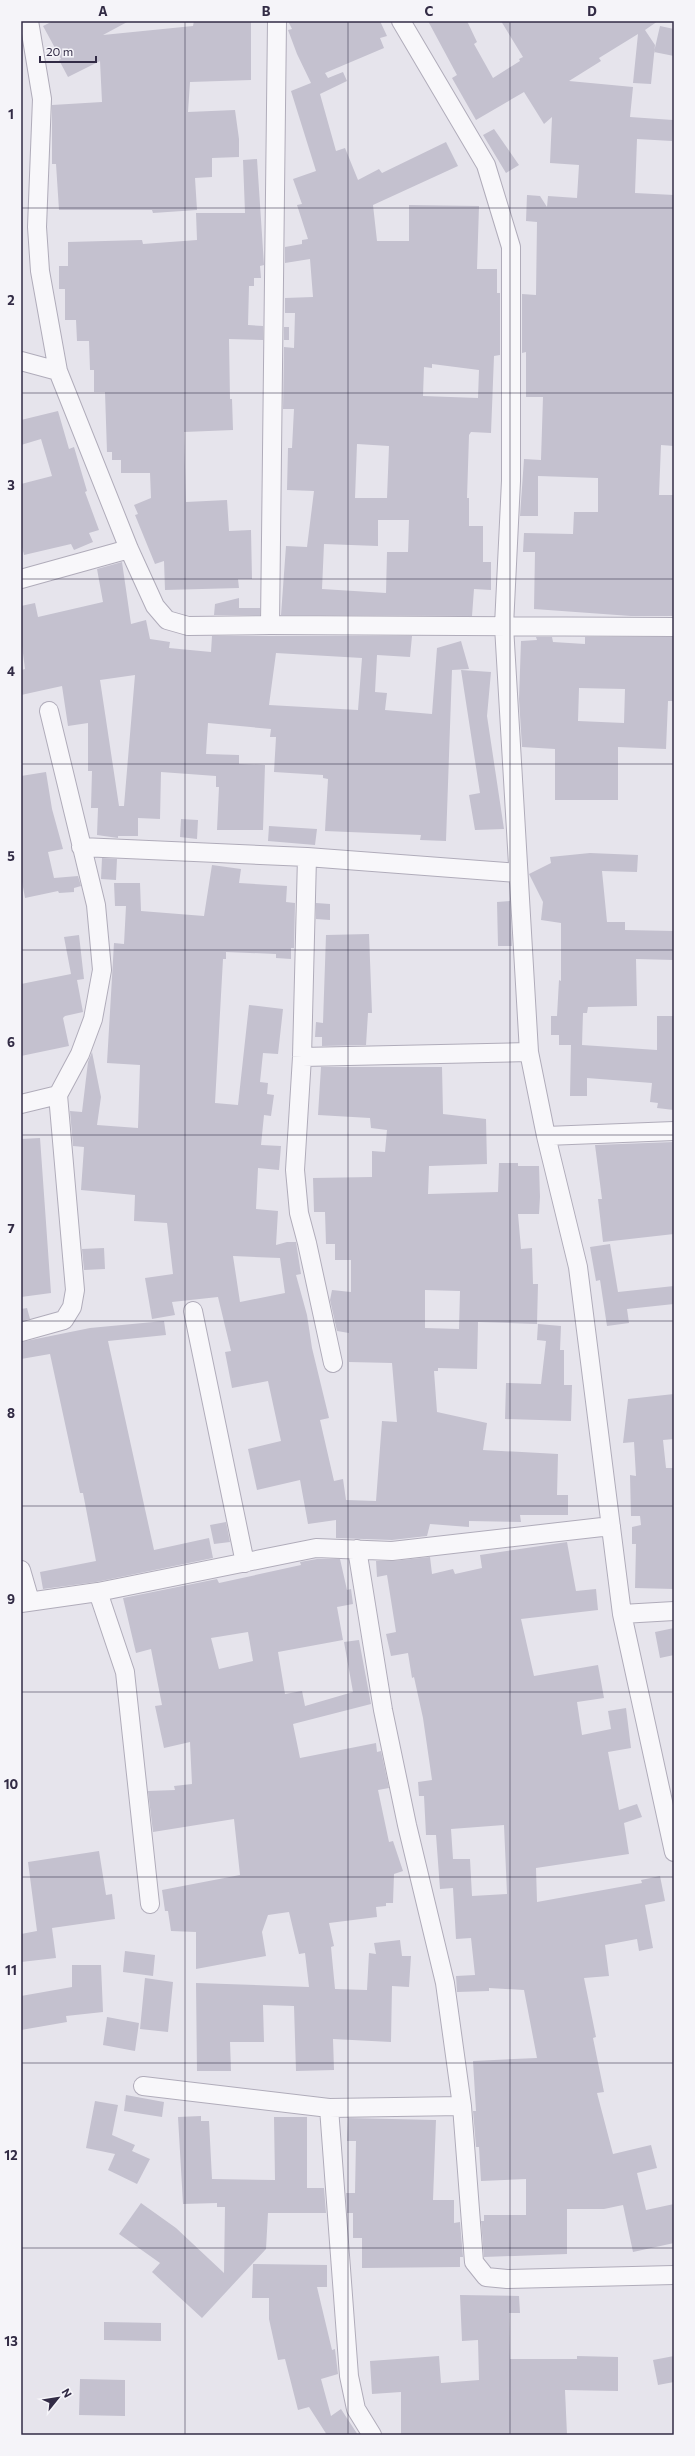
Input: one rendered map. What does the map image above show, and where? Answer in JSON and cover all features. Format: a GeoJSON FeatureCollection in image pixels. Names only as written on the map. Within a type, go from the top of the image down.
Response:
{"type":"FeatureCollection","features":[{"type":"Feature","properties":{"kind":"street"},"geometry":{"type":"LineString","coordinates":[[29,21],[42,99],[37,227],[40,270],[58,371],[130,549],[155,606],[167,620],[188,626],[270,624],[674,627]]}},
{"type":"Feature","properties":{"kind":"street"},"geometry":{"type":"LineString","coordinates":[[270,624],[277,21]]}},
{"type":"Feature","properties":{"kind":"street"},"geometry":{"type":"LineString","coordinates":[[401,21],[486,165],[511,247],[511,481],[504,626],[529,1052],[546,1136],[578,1267],[622,1614],[674,1852]]}},
{"type":"Feature","properties":{"kind":"street"},"geometry":{"type":"LineString","coordinates":[[21,361],[58,371]]}},
{"type":"Feature","properties":{"kind":"street"},"geometry":{"type":"LineString","coordinates":[[21,579],[130,549]]}},
{"type":"Feature","properties":{"kind":"street"},"geometry":{"type":"LineString","coordinates":[[21,1332],[64,1320],[72,1307],[75,1290],[58,1095],[80,1054],[94,1019],[102,970],[96,905],[49,711]]}},
{"type":"Feature","properties":{"kind":"street"},"geometry":{"type":"LineString","coordinates":[[81,848],[307,857],[518,873]]}},
{"type":"Feature","properties":{"kind":"street"},"geometry":{"type":"LineString","coordinates":[[307,857],[302,1057],[296,1170],[299,1213],[333,1363]]}},
{"type":"Feature","properties":{"kind":"street"},"geometry":{"type":"LineString","coordinates":[[302,1057],[529,1052]]}},
{"type":"Feature","properties":{"kind":"street"},"geometry":{"type":"LineString","coordinates":[[21,1104],[58,1095]]}},
{"type":"Feature","properties":{"kind":"street"},"geometry":{"type":"LineString","coordinates":[[546,1136],[674,1131]]}},
{"type":"Feature","properties":{"kind":"street"},"geometry":{"type":"LineString","coordinates":[[193,1311],[245,1563]]}},
{"type":"Feature","properties":{"kind":"street"},"geometry":{"type":"LineString","coordinates":[[21,1570],[26,1602],[98,1592],[316,1548],[392,1551],[610,1526]]}},
{"type":"Feature","properties":{"kind":"street"},"geometry":{"type":"LineString","coordinates":[[357,1549],[383,1710],[407,1825],[445,1983],[462,2106],[474,2262],[486,2277],[508,2279],[674,2275]]}},
{"type":"Feature","properties":{"kind":"street"},"geometry":{"type":"LineString","coordinates":[[98,1592],[125,1672],[150,1904]]}},
{"type":"Feature","properties":{"kind":"street"},"geometry":{"type":"LineString","coordinates":[[622,1614],[674,1611]]}},
{"type":"Feature","properties":{"kind":"street"},"geometry":{"type":"LineString","coordinates":[[143,2086],[329,2108],[462,2106]]}},
{"type":"Feature","properties":{"kind":"street"},"geometry":{"type":"LineString","coordinates":[[329,2108],[349,2376],[356,2409],[372,2435]]}},
{"type":"Feature","properties":{"kind":"building"},"geometry":{"type":"Polygon","coordinates":[[[53,21],[129,21],[103,35],[193,26],[194,21],[251,21],[251,80],[190,82],[188,112],[235,110],[239,139],[239,157],[212,158],[212,177],[195,178],[197,210],[153,213],[152,210],[59,210],[56,164],[52,164],[52,105],[102,102],[100,61],[68,77],[59,60],[61,59],[43,26],[53,21]]]}},
{"type":"Feature","properties":{"kind":"building"},"geometry":{"type":"Polygon","coordinates":[[[288,21],[380,21],[387,36],[380,38],[384,48],[325,73],[328,78],[343,72],[347,81],[320,94],[336,151],[345,148],[358,180],[379,169],[382,173],[446,142],[458,166],[373,205],[377,241],[409,241],[409,205],[479,206],[477,269],[497,269],[497,293],[500,293],[500,355],[494,356],[491,433],[471,432],[469,435],[467,498],[469,498],[469,526],[483,526],[483,562],[491,562],[491,590],[474,589],[472,616],[281,615],[286,546],[307,547],[314,491],[287,490],[288,448],[292,448],[294,409],[283,409],[284,347],[294,348],[295,313],[285,313],[285,298],[313,297],[310,259],[285,263],[285,247],[302,244],[302,240],[308,239],[297,205],[302,204],[293,179],[316,171],[291,91],[311,83],[297,54],[288,30],[292,29],[288,21]],[[432,364],[432,368],[424,367],[423,396],[478,398],[479,370],[432,364]],[[357,444],[355,498],[387,498],[389,446],[357,444]],[[378,520],[378,546],[324,544],[322,589],[386,593],[387,552],[408,552],[409,520],[378,520]]]}},
{"type":"Feature","properties":{"kind":"building"},"geometry":{"type":"Polygon","coordinates":[[[428,21],[467,21],[477,42],[474,44],[493,78],[520,61],[519,59],[523,57],[501,21],[658,21],[645,30],[655,45],[651,84],[633,83],[638,34],[599,58],[601,61],[569,81],[633,87],[630,117],[673,120],[672,141],[637,139],[635,193],[674,195],[674,446],[661,445],[659,495],[674,495],[674,616],[631,616],[534,609],[535,552],[523,552],[524,533],[573,534],[574,512],[598,512],[598,478],[538,476],[538,516],[520,516],[524,459],[541,460],[543,397],[526,397],[526,352],[522,353],[522,294],[536,295],[537,222],[526,221],[527,195],[540,196],[547,207],[548,196],[577,198],[579,165],[550,163],[552,117],[544,124],[524,92],[476,120],[452,78],[457,75],[428,21]]]}},
{"type":"Feature","properties":{"kind":"building"},"geometry":{"type":"Polygon","coordinates":[[[660,26],[674,29],[674,56],[654,52],[660,26]]]}},
{"type":"Feature","properties":{"kind":"building"},"geometry":{"type":"Polygon","coordinates":[[[494,129],[519,165],[506,173],[483,135],[494,129]]]}},
{"type":"Feature","properties":{"kind":"building"},"geometry":{"type":"Polygon","coordinates":[[[257,159],[264,265],[260,266],[261,278],[254,278],[254,286],[249,286],[248,325],[263,326],[263,340],[229,339],[230,399],[232,399],[233,430],[184,432],[186,502],[227,500],[229,531],[251,530],[252,579],[238,579],[239,588],[165,590],[164,561],[155,564],[135,515],[138,514],[134,505],[151,498],[150,473],[121,473],[121,460],[112,460],[112,452],[107,452],[105,392],[94,392],[94,370],[90,370],[89,341],[77,341],[76,320],[65,320],[65,289],[59,289],[59,266],[68,266],[68,242],[142,240],[143,244],[197,240],[196,213],[245,213],[243,160],[257,159]]]}},
{"type":"Feature","properties":{"kind":"building"},"geometry":{"type":"Polygon","coordinates":[[[284,327],[289,327],[289,340],[284,340],[284,327]]]}},
{"type":"Feature","properties":{"kind":"building"},"geometry":{"type":"Polygon","coordinates":[[[58,411],[69,449],[74,447],[87,491],[85,492],[99,530],[89,533],[93,542],[74,550],[71,544],[24,555],[21,543],[21,484],[52,476],[41,439],[21,445],[21,420],[58,411]]]}},
{"type":"Feature","properties":{"kind":"building"},"geometry":{"type":"Polygon","coordinates":[[[122,562],[131,624],[146,620],[150,639],[170,642],[169,648],[211,652],[212,636],[412,636],[410,657],[377,655],[375,692],[387,693],[385,710],[432,714],[437,648],[461,641],[469,669],[452,670],[446,841],[420,840],[421,835],[325,831],[328,779],[323,778],[323,775],[274,772],[276,737],[270,737],[271,729],[208,723],[206,754],[239,755],[239,764],[265,765],[263,830],[217,830],[219,787],[216,787],[216,776],[161,772],[160,819],[138,818],[138,836],[118,836],[118,838],[97,835],[98,808],[91,808],[92,771],[88,771],[88,723],[68,726],[62,686],[21,695],[21,670],[25,669],[21,638],[21,606],[35,603],[38,617],[103,602],[97,569],[122,562]],[[276,653],[269,705],[358,710],[362,658],[276,653]],[[135,675],[100,680],[119,806],[124,806],[135,675]]]}},
{"type":"Feature","properties":{"kind":"building"},"geometry":{"type":"Polygon","coordinates":[[[239,598],[239,608],[260,608],[260,615],[214,615],[215,604],[239,598]]]}},
{"type":"Feature","properties":{"kind":"building"},"geometry":{"type":"Polygon","coordinates":[[[536,637],[552,637],[553,642],[585,644],[585,637],[674,637],[674,701],[668,701],[666,749],[618,747],[618,800],[555,800],[555,749],[522,747],[519,699],[521,641],[537,640],[536,637]],[[579,688],[578,721],[624,723],[625,689],[579,688]]]}},
{"type":"Feature","properties":{"kind":"building"},"geometry":{"type":"Polygon","coordinates":[[[461,670],[491,672],[487,716],[504,829],[475,830],[469,795],[480,793],[461,670]]]}},
{"type":"Feature","properties":{"kind":"building"},"geometry":{"type":"Polygon","coordinates":[[[46,772],[52,809],[63,849],[48,852],[54,878],[78,876],[81,886],[74,888],[74,892],[59,893],[58,891],[25,898],[21,876],[21,776],[46,772]]]}},
{"type":"Feature","properties":{"kind":"building"},"geometry":{"type":"Polygon","coordinates":[[[181,819],[198,820],[197,839],[180,837],[181,819]]]}},
{"type":"Feature","properties":{"kind":"building"},"geometry":{"type":"Polygon","coordinates":[[[269,826],[317,829],[315,845],[268,841],[269,826]]]}},
{"type":"Feature","properties":{"kind":"building"},"geometry":{"type":"Polygon","coordinates":[[[590,853],[638,855],[637,872],[602,871],[607,922],[625,922],[625,930],[674,931],[674,960],[636,959],[637,1006],[588,1007],[587,1013],[583,1013],[582,1045],[657,1050],[657,1016],[674,1016],[674,1110],[657,1108],[658,1103],[650,1102],[652,1083],[587,1078],[587,1096],[570,1096],[571,1045],[559,1045],[559,1035],[551,1035],[551,1016],[557,1016],[559,980],[561,981],[561,923],[541,920],[543,902],[529,874],[551,863],[550,857],[590,853]]]}},
{"type":"Feature","properties":{"kind":"building"},"geometry":{"type":"Polygon","coordinates":[[[102,858],[117,859],[116,880],[101,879],[102,858]]]}},
{"type":"Feature","properties":{"kind":"building"},"geometry":{"type":"Polygon","coordinates":[[[212,865],[241,869],[239,883],[287,886],[286,902],[295,903],[294,948],[291,948],[291,959],[276,958],[276,954],[226,952],[226,959],[223,959],[215,1103],[238,1105],[249,1005],[283,1009],[278,1054],[263,1053],[260,1082],[268,1083],[267,1094],[274,1095],[271,1116],[264,1115],[261,1145],[281,1146],[279,1170],[258,1168],[256,1209],[278,1211],[276,1245],[287,1242],[296,1242],[301,1274],[296,1275],[307,1315],[312,1348],[329,1418],[320,1420],[334,1481],[343,1479],[346,1500],[376,1501],[382,1421],[397,1422],[392,1363],[349,1362],[349,1333],[337,1331],[330,1300],[332,1290],[351,1292],[351,1260],[335,1260],[335,1244],[326,1244],[325,1212],[314,1212],[313,1178],[372,1177],[372,1151],[385,1152],[387,1130],[371,1128],[370,1118],[318,1115],[321,1067],[442,1067],[443,1114],[486,1119],[487,1164],[429,1166],[428,1194],[498,1192],[499,1163],[518,1163],[518,1166],[539,1166],[540,1197],[539,1214],[518,1214],[521,1249],[532,1248],[533,1284],[538,1284],[537,1324],[478,1322],[477,1369],[438,1368],[438,1371],[434,1371],[437,1412],[487,1423],[483,1450],[558,1454],[557,1495],[568,1495],[568,1515],[520,1515],[521,1522],[469,1521],[469,1527],[430,1524],[427,1536],[392,1540],[336,1538],[336,1520],[308,1524],[300,1480],[257,1490],[248,1449],[281,1441],[268,1381],[232,1388],[225,1352],[231,1351],[218,1297],[172,1302],[175,1315],[152,1319],[145,1278],[173,1274],[167,1223],[134,1221],[135,1195],[81,1190],[84,1147],[73,1146],[70,1111],[82,1112],[88,1062],[92,1052],[101,1097],[97,1125],[138,1128],[140,1065],[107,1063],[114,943],[124,944],[126,906],[115,906],[114,883],[140,883],[141,911],[204,916],[212,865]],[[233,1256],[240,1302],[285,1293],[280,1258],[233,1256]],[[425,1290],[425,1328],[459,1329],[460,1291],[425,1290]]]}},
{"type":"Feature","properties":{"kind":"building"},"geometry":{"type":"Polygon","coordinates":[[[510,901],[512,946],[498,946],[497,902],[510,901]]]}},
{"type":"Feature","properties":{"kind":"building"},"geometry":{"type":"Polygon","coordinates":[[[316,903],[330,904],[330,920],[316,919],[316,903]]]}},
{"type":"Feature","properties":{"kind":"building"},"geometry":{"type":"Polygon","coordinates":[[[369,934],[372,1013],[368,1013],[366,1045],[322,1046],[322,1037],[315,1037],[316,1022],[323,1023],[326,935],[369,934]]]}},
{"type":"Feature","properties":{"kind":"building"},"geometry":{"type":"Polygon","coordinates":[[[79,935],[84,979],[77,980],[83,1012],[65,1016],[63,1018],[69,1046],[21,1056],[21,984],[71,974],[64,937],[79,935]]]}},
{"type":"Feature","properties":{"kind":"building"},"geometry":{"type":"Polygon","coordinates":[[[40,1138],[51,1293],[21,1297],[21,1139],[40,1138]]]}},
{"type":"Feature","properties":{"kind":"building"},"geometry":{"type":"Polygon","coordinates":[[[674,1142],[674,1234],[603,1242],[598,1199],[602,1199],[595,1145],[674,1142]]]}},
{"type":"Feature","properties":{"kind":"building"},"geometry":{"type":"Polygon","coordinates":[[[610,1244],[618,1292],[674,1286],[674,1304],[627,1309],[629,1323],[607,1326],[600,1280],[596,1281],[590,1247],[610,1244]]]}},
{"type":"Feature","properties":{"kind":"building"},"geometry":{"type":"Polygon","coordinates":[[[104,1248],[105,1269],[84,1270],[82,1249],[104,1248]]]}},
{"type":"Feature","properties":{"kind":"building"},"geometry":{"type":"Polygon","coordinates":[[[27,1308],[30,1319],[21,1321],[21,1309],[27,1308]]]}},
{"type":"Feature","properties":{"kind":"building"},"geometry":{"type":"Polygon","coordinates":[[[164,1321],[166,1335],[108,1341],[154,1550],[209,1538],[213,1558],[96,1582],[43,1589],[40,1572],[96,1561],[83,1493],[80,1493],[50,1354],[21,1359],[21,1342],[90,1328],[164,1321]]]}},
{"type":"Feature","properties":{"kind":"building"},"geometry":{"type":"Polygon","coordinates":[[[538,1324],[561,1326],[560,1350],[564,1350],[564,1385],[572,1385],[571,1421],[505,1419],[506,1383],[541,1384],[546,1341],[537,1340],[538,1324]]]}},
{"type":"Feature","properties":{"kind":"building"},"geometry":{"type":"Polygon","coordinates":[[[674,1394],[674,1439],[663,1440],[666,1468],[673,1468],[674,1589],[635,1588],[636,1544],[632,1544],[632,1527],[641,1525],[640,1516],[631,1516],[630,1475],[636,1476],[634,1442],[623,1443],[628,1399],[674,1394]]]}},
{"type":"Feature","properties":{"kind":"building"},"geometry":{"type":"Polygon","coordinates":[[[226,1522],[230,1542],[214,1544],[210,1525],[226,1522]]]}},
{"type":"Feature","properties":{"kind":"building"},"geometry":{"type":"Polygon","coordinates":[[[567,1542],[576,1591],[596,1589],[598,1610],[521,1619],[534,1676],[598,1665],[604,1698],[577,1702],[582,1735],[611,1729],[608,1711],[626,1708],[631,1748],[608,1752],[619,1810],[637,1804],[642,1817],[624,1823],[629,1854],[536,1868],[537,1902],[642,1883],[641,1880],[660,1876],[665,1901],[645,1905],[653,1948],[639,1951],[637,1939],[605,1945],[609,1976],[584,1978],[596,2037],[593,2038],[604,2092],[597,2093],[613,2154],[651,2145],[657,2168],[637,2173],[646,2210],[674,2204],[674,2243],[633,2252],[623,2205],[604,2209],[567,2209],[567,2254],[484,2257],[481,2221],[484,2221],[484,2215],[526,2215],[526,2179],[481,2181],[479,2147],[476,2147],[473,2111],[476,2111],[473,2061],[537,2058],[524,1990],[489,1988],[489,1991],[457,1992],[456,1976],[475,1975],[471,1938],[456,1939],[453,1888],[440,1889],[436,1835],[426,1835],[424,1796],[419,1796],[418,1782],[432,1780],[423,1718],[414,1677],[412,1678],[408,1653],[391,1656],[386,1634],[396,1632],[387,1575],[377,1577],[376,1561],[393,1561],[430,1557],[432,1574],[453,1569],[455,1574],[482,1568],[480,1555],[567,1542]],[[504,1825],[451,1829],[453,1859],[470,1859],[472,1896],[507,1894],[504,1825]]]}},
{"type":"Feature","properties":{"kind":"building"},"geometry":{"type":"Polygon","coordinates":[[[317,1559],[340,1559],[347,1590],[351,1589],[353,1604],[337,1607],[343,1640],[278,1652],[285,1694],[302,1691],[305,1706],[353,1692],[344,1642],[359,1640],[371,1704],[293,1724],[300,1758],[376,1743],[377,1752],[381,1751],[389,1788],[378,1790],[389,1842],[393,1841],[403,1871],[394,1874],[393,1903],[386,1903],[386,1906],[376,1907],[377,1917],[329,1923],[334,1946],[331,1947],[335,1989],[367,1990],[369,1953],[376,1954],[374,1943],[400,1940],[402,1956],[411,1956],[409,1987],[392,1986],[391,2042],[333,2039],[334,2070],[296,2071],[294,2006],[263,2005],[264,2042],[230,2042],[231,2071],[197,2071],[196,1983],[309,1987],[305,1953],[299,1954],[289,1912],[268,1915],[262,1932],[266,1956],[196,1969],[196,1932],[171,1931],[168,1911],[165,1911],[162,1890],[240,1875],[234,1819],[153,1832],[148,1791],[175,1790],[174,1786],[192,1784],[190,1742],[164,1748],[155,1706],[162,1705],[151,1649],[136,1653],[123,1598],[217,1579],[219,1583],[301,1565],[300,1562],[317,1559]],[[248,1632],[211,1638],[219,1669],[253,1661],[248,1632]]]}},
{"type":"Feature","properties":{"kind":"building"},"geometry":{"type":"Polygon","coordinates":[[[674,1628],[674,1655],[660,1658],[655,1632],[674,1628]]]}},
{"type":"Feature","properties":{"kind":"building"},"geometry":{"type":"Polygon","coordinates":[[[99,1851],[106,1895],[112,1894],[115,1919],[52,1928],[56,1958],[21,1962],[21,1934],[37,1931],[28,1862],[99,1851]]]}},
{"type":"Feature","properties":{"kind":"building"},"geometry":{"type":"Polygon","coordinates":[[[125,1951],[155,1955],[153,1976],[123,1972],[125,1951]]]}},
{"type":"Feature","properties":{"kind":"building"},"geometry":{"type":"Polygon","coordinates":[[[72,1965],[101,1965],[103,2012],[66,2016],[67,2022],[21,2030],[21,1996],[72,1987],[72,1965]]]}},
{"type":"Feature","properties":{"kind":"building"},"geometry":{"type":"Polygon","coordinates":[[[145,1978],[173,1982],[168,2032],[140,2029],[145,1978]]]}},
{"type":"Feature","properties":{"kind":"building"},"geometry":{"type":"Polygon","coordinates":[[[107,2017],[139,2023],[135,2051],[103,2045],[107,2017]]]}},
{"type":"Feature","properties":{"kind":"building"},"geometry":{"type":"Polygon","coordinates":[[[126,2095],[164,2102],[162,2117],[124,2111],[126,2095]]]}},
{"type":"Feature","properties":{"kind":"building"},"geometry":{"type":"Polygon","coordinates":[[[95,2101],[118,2105],[112,2135],[135,2145],[132,2151],[150,2159],[137,2184],[108,2170],[115,2154],[86,2148],[95,2101]]]}},
{"type":"Feature","properties":{"kind":"building"},"geometry":{"type":"Polygon","coordinates":[[[201,2116],[201,2121],[209,2121],[212,2179],[275,2180],[274,2117],[307,2117],[307,2188],[324,2188],[326,2213],[268,2213],[266,2249],[202,2318],[152,2272],[160,2263],[119,2234],[141,2203],[176,2228],[224,2273],[225,2207],[217,2207],[217,2203],[183,2204],[178,2117],[201,2116]]]}},
{"type":"Feature","properties":{"kind":"building"},"geometry":{"type":"Polygon","coordinates":[[[348,2118],[436,2120],[433,2200],[454,2200],[454,2223],[460,2222],[463,2257],[460,2257],[460,2267],[362,2268],[362,2238],[353,2238],[353,2213],[347,2213],[346,2193],[355,2193],[356,2141],[347,2141],[348,2118]]]}},
{"type":"Feature","properties":{"kind":"building"},"geometry":{"type":"Polygon","coordinates":[[[253,2264],[327,2265],[327,2287],[317,2287],[332,2350],[335,2349],[338,2374],[321,2379],[331,2416],[341,2409],[358,2435],[327,2435],[309,2407],[298,2410],[285,2359],[278,2360],[269,2319],[269,2298],[252,2298],[253,2264]]]}},
{"type":"Feature","properties":{"kind":"building"},"geometry":{"type":"Polygon","coordinates":[[[460,2295],[519,2296],[520,2313],[509,2313],[510,2359],[577,2359],[577,2356],[618,2357],[618,2391],[565,2390],[567,2435],[401,2435],[401,2392],[372,2394],[370,2361],[439,2356],[441,2383],[479,2380],[478,2340],[462,2341],[460,2295]]]}},
{"type":"Feature","properties":{"kind":"building"},"geometry":{"type":"Polygon","coordinates":[[[104,2322],[161,2323],[161,2341],[104,2340],[104,2322]]]}},
{"type":"Feature","properties":{"kind":"building"},"geometry":{"type":"Polygon","coordinates":[[[674,2356],[674,2382],[658,2385],[653,2360],[674,2356]]]}},
{"type":"Feature","properties":{"kind":"building"},"geometry":{"type":"Polygon","coordinates":[[[80,2379],[125,2380],[125,2416],[79,2415],[80,2379]]]}}]}
